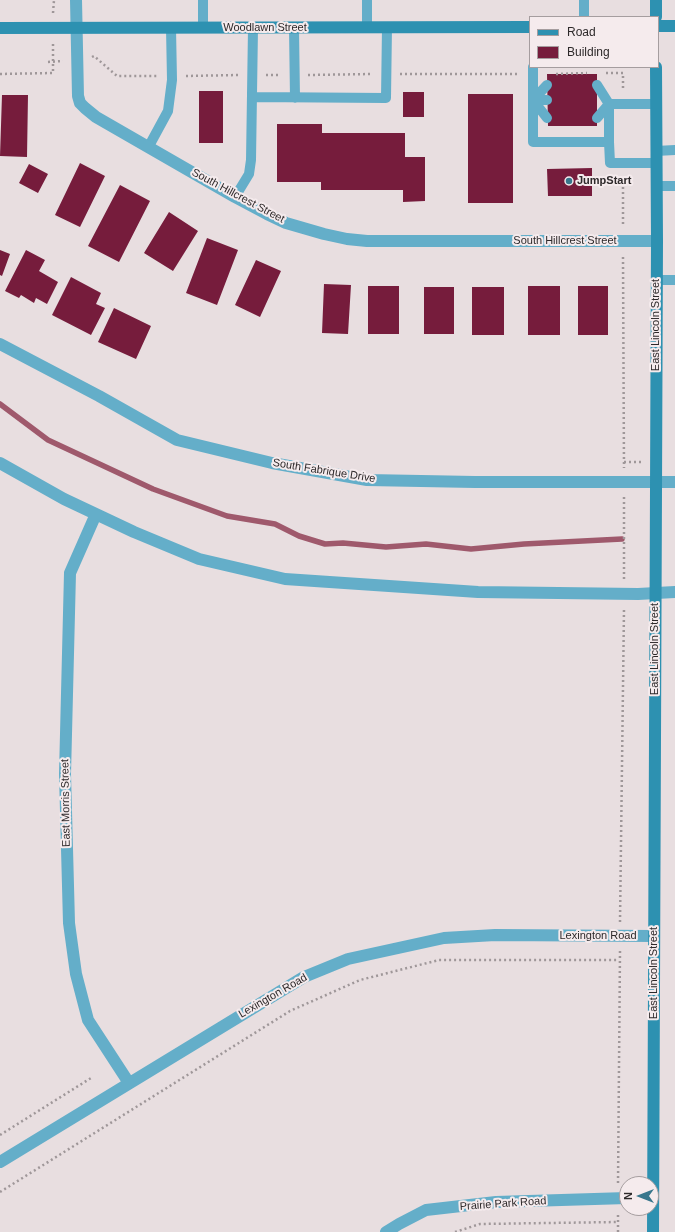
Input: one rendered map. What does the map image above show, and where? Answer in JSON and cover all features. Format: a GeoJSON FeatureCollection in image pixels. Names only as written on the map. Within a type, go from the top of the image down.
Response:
{"type":"FeatureCollection","features":[{"type":"Feature","properties":{"kind":"street"},"geometry":{"type":"LineString","coordinates":[[76,0],[76,28]]}},
{"type":"Feature","properties":{"kind":"street"},"geometry":{"type":"LineString","coordinates":[[656,0],[656,16]]}},
{"type":"Feature","properties":{"kind":"street"},"geometry":{"type":"LineString","coordinates":[[659,26],[675,26]]}},
{"type":"Feature","properties":{"kind":"street","name":"Woodlawn Street"},"geometry":{"type":"LineString","coordinates":[[0,28],[529,27]]}},
{"type":"Feature","properties":{"kind":"street","name":"South Hillcrest Street"},"geometry":{"type":"LineString","coordinates":[[76,28],[78,96],[80,103],[96,117],[149,146],[235,197],[286,223],[324,234],[360,240],[657,241]]}},
{"type":"Feature","properties":{"kind":"street","name":"East Lincoln Street"},"geometry":{"type":"LineString","coordinates":[[652,1176],[657,280],[656,68]]}},
{"type":"Feature","properties":{"kind":"street","name":"South Fabrique Drive"},"geometry":{"type":"LineString","coordinates":[[0,344],[99,396],[177,440],[272,463],[367,480],[475,482],[675,482]]}},
{"type":"Feature","properties":{"kind":"street"},"geometry":{"type":"LineString","coordinates":[[0,463],[64,499],[134,532],[199,559],[285,579],[478,592],[624,594],[675,592]]}},
{"type":"Feature","properties":{"kind":"street","name":"East Morris Street"},"geometry":{"type":"LineString","coordinates":[[96,514],[70,573],[65,774],[69,923],[76,974],[88,1020],[129,1083]]}},
{"type":"Feature","properties":{"kind":"street","name":"Lexington Road"},"geometry":{"type":"LineString","coordinates":[[0,1162],[304,977],[348,959],[444,938],[495,935],[654,936]]}},
{"type":"Feature","properties":{"kind":"street","name":"Prairie Park Road"},"geometry":{"type":"LineString","coordinates":[[386,1232],[426,1210],[496,1202],[619,1198]]}},
{"type":"Feature","properties":{"kind":"street","name":"East Lincoln Street"},"geometry":{"type":"LineString","coordinates":[[653,1216],[653,1232]]}},
{"type":"Feature","properties":{"kind":"lane"},"geometry":{"type":"LineString","coordinates":[[203,0],[203,28]]}},
{"type":"Feature","properties":{"kind":"lane"},"geometry":{"type":"LineString","coordinates":[[367,0],[367,27]]}},
{"type":"Feature","properties":{"kind":"lane"},"geometry":{"type":"LineString","coordinates":[[584,0],[584,16]]}},
{"type":"Feature","properties":{"kind":"lane"},"geometry":{"type":"LineString","coordinates":[[252,97],[386,98],[387,27]]}},
{"type":"Feature","properties":{"kind":"lane"},"geometry":{"type":"LineString","coordinates":[[149,146],[168,111],[172,76],[171,28]]}},
{"type":"Feature","properties":{"kind":"lane"},"geometry":{"type":"LineString","coordinates":[[235,197],[249,174],[251,160],[253,28]]}},
{"type":"Feature","properties":{"kind":"lane"},"geometry":{"type":"LineString","coordinates":[[294,28],[295,98]]}},
{"type":"Feature","properties":{"kind":"lane"},"geometry":{"type":"LineString","coordinates":[[533,70],[533,142],[609,142]]}},
{"type":"Feature","properties":{"kind":"lane"},"geometry":{"type":"LineString","coordinates":[[533,100],[548,84]]}},
{"type":"Feature","properties":{"kind":"lane"},"geometry":{"type":"LineString","coordinates":[[597,84],[609,104],[610,163],[656,163]]}},
{"type":"Feature","properties":{"kind":"lane"},"geometry":{"type":"LineString","coordinates":[[533,100],[548,100]]}},
{"type":"Feature","properties":{"kind":"lane"},"geometry":{"type":"LineString","coordinates":[[533,100],[548,118]]}},
{"type":"Feature","properties":{"kind":"lane"},"geometry":{"type":"LineString","coordinates":[[597,100],[609,104],[656,104]]}},
{"type":"Feature","properties":{"kind":"lane"},"geometry":{"type":"LineString","coordinates":[[597,118],[609,104]]}},
{"type":"Feature","properties":{"kind":"lane"},"geometry":{"type":"LineString","coordinates":[[656,150],[675,150]]}},
{"type":"Feature","properties":{"kind":"lane"},"geometry":{"type":"LineString","coordinates":[[656,186],[675,186]]}},
{"type":"Feature","properties":{"kind":"lane"},"geometry":{"type":"LineString","coordinates":[[657,280],[675,280]]}},
{"type":"Feature","properties":{"kind":"path"},"geometry":{"type":"LineString","coordinates":[[0,74],[53,73],[54,0]]}},
{"type":"Feature","properties":{"kind":"path"},"geometry":{"type":"LineString","coordinates":[[48,62],[94,56],[117,76],[386,74],[533,70],[593,73]]}},
{"type":"Feature","properties":{"kind":"path"},"geometry":{"type":"LineString","coordinates":[[600,73],[623,73],[623,104]]}},
{"type":"Feature","properties":{"kind":"path"},"geometry":{"type":"LineString","coordinates":[[622,1176],[619,960],[624,594],[623,163]]}},
{"type":"Feature","properties":{"kind":"path"},"geometry":{"type":"LineString","coordinates":[[0,1192],[290,1011],[360,980],[439,960],[619,960]]}},
{"type":"Feature","properties":{"kind":"path"},"geometry":{"type":"LineString","coordinates":[[0,1135],[91,1078]]}},
{"type":"Feature","properties":{"kind":"path"},"geometry":{"type":"LineString","coordinates":[[618,1232],[619,1216]]}},
{"type":"Feature","properties":{"kind":"path"},"geometry":{"type":"LineString","coordinates":[[455,1232],[480,1224],[618,1222]]}},
{"type":"Feature","properties":{"kind":"building"},"geometry":{"type":"Polygon","coordinates":[[[547,74],[597,74],[597,126],[548,126],[547,74]]]}},
{"type":"Feature","properties":{"kind":"building"},"geometry":{"type":"Polygon","coordinates":[[[199,91],[223,91],[223,143],[199,143],[199,91]]]}},
{"type":"Feature","properties":{"kind":"building"},"geometry":{"type":"Polygon","coordinates":[[[403,92],[424,92],[424,117],[403,117],[403,92]]]}},
{"type":"Feature","properties":{"kind":"building"},"geometry":{"type":"Polygon","coordinates":[[[468,94],[513,94],[513,203],[468,203],[468,94]]]}},
{"type":"Feature","properties":{"kind":"building"},"geometry":{"type":"Polygon","coordinates":[[[2,95],[28,95],[27,157],[0,156],[2,95]]]}},
{"type":"Feature","properties":{"kind":"building"},"geometry":{"type":"Polygon","coordinates":[[[277,124],[322,124],[322,133],[405,133],[405,157],[425,157],[425,201],[403,202],[403,190],[321,190],[321,182],[277,182],[277,124]]]}},
{"type":"Feature","properties":{"kind":"building"},"geometry":{"type":"Polygon","coordinates":[[[80,163],[105,176],[80,227],[55,215],[80,163]]]}},
{"type":"Feature","properties":{"kind":"building"},"geometry":{"type":"Polygon","coordinates":[[[29,164],[48,174],[38,193],[19,183],[29,164]]]}},
{"type":"Feature","properties":{"kind":"building"},"geometry":{"type":"Polygon","coordinates":[[[592,168],[592,196],[548,196],[547,169],[592,168]]]}},
{"type":"Feature","properties":{"kind":"building"},"geometry":{"type":"Polygon","coordinates":[[[120,185],[150,201],[119,262],[88,246],[120,185]]]}},
{"type":"Feature","properties":{"kind":"building"},"geometry":{"type":"Polygon","coordinates":[[[169,212],[198,231],[173,271],[144,253],[169,212]]]}},
{"type":"Feature","properties":{"kind":"building"},"geometry":{"type":"Polygon","coordinates":[[[207,238],[238,250],[217,305],[186,293],[207,238]]]}},
{"type":"Feature","properties":{"kind":"building"},"geometry":{"type":"Polygon","coordinates":[[[0,250],[10,254],[2,276],[0,275],[0,250]]]}},
{"type":"Feature","properties":{"kind":"building"},"geometry":{"type":"Polygon","coordinates":[[[26,250],[45,260],[39,271],[58,282],[47,304],[36,298],[34,303],[21,295],[19,298],[5,291],[26,250]]]}},
{"type":"Feature","properties":{"kind":"building"},"geometry":{"type":"Polygon","coordinates":[[[256,260],[281,271],[260,317],[235,305],[256,260]]]}},
{"type":"Feature","properties":{"kind":"building"},"geometry":{"type":"Polygon","coordinates":[[[71,277],[101,293],[96,304],[105,308],[91,335],[52,315],[71,277]]]}},
{"type":"Feature","properties":{"kind":"building"},"geometry":{"type":"Polygon","coordinates":[[[324,284],[351,285],[348,334],[322,333],[324,284]]]}},
{"type":"Feature","properties":{"kind":"building"},"geometry":{"type":"Polygon","coordinates":[[[368,286],[399,286],[399,334],[368,334],[368,286]]]}},
{"type":"Feature","properties":{"kind":"building"},"geometry":{"type":"Polygon","coordinates":[[[528,286],[560,286],[560,335],[528,335],[528,286]]]}},
{"type":"Feature","properties":{"kind":"building"},"geometry":{"type":"Polygon","coordinates":[[[578,286],[608,286],[608,335],[578,335],[578,286]]]}},
{"type":"Feature","properties":{"kind":"building"},"geometry":{"type":"Polygon","coordinates":[[[424,287],[454,287],[454,334],[424,334],[424,287]]]}},
{"type":"Feature","properties":{"kind":"building"},"geometry":{"type":"Polygon","coordinates":[[[472,287],[504,287],[504,335],[472,335],[472,287]]]}},
{"type":"Feature","properties":{"kind":"building"},"geometry":{"type":"Polygon","coordinates":[[[114,308],[151,326],[136,359],[98,342],[114,308]]]}},
{"type":"Feature","properties":{"kind":"waterway"},"geometry":{"type":"LineString","coordinates":[[0,404],[48,440],[153,489],[227,516],[275,524],[299,536],[325,544],[343,543],[386,547],[426,544],[471,549],[524,544],[622,539]]}},
{"type":"Feature","properties":{"kind":"place","name":"JumpStart"},"geometry":{"type":"Point","coordinates":[569,181]}}]}
